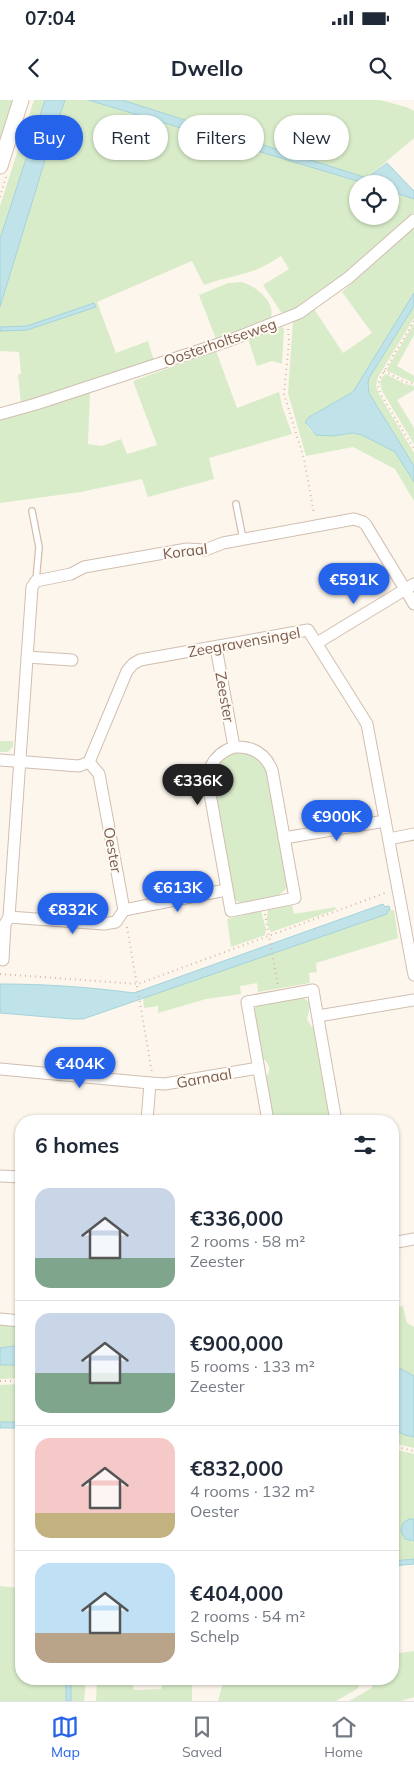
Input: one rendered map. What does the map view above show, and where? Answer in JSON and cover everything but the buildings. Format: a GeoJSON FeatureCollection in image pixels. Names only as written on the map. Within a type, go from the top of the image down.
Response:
{"type":"FeatureCollection","features":[{"type":"Feature","properties":{"kind":"street"},"geometry":{"type":"LineString","coordinates":[[0,166],[21,100]]}},
{"type":"Feature","properties":{"kind":"street","name":"Oosterholtseweg"},"geometry":{"type":"LineString","coordinates":[[0,414],[168,361],[286,319],[307,308],[336,288],[414,220]]}},
{"type":"Feature","properties":{"kind":"street","name":"Koraal"},"geometry":{"type":"LineString","coordinates":[[36,581],[71,574],[84,567],[187,548],[204,550],[242,539],[358,520],[363,522],[410,586],[414,604]]}},
{"type":"Feature","properties":{"kind":"street"},"geometry":{"type":"LineString","coordinates":[[3,960],[4,924],[9,917],[32,587],[36,581]]}},
{"type":"Feature","properties":{"kind":"street"},"geometry":{"type":"LineString","coordinates":[[317,643],[410,586]]}},
{"type":"Feature","properties":{"kind":"street","name":"Zeegravensingel"},"geometry":{"type":"LineString","coordinates":[[89,762],[128,671],[133,664],[140,660],[216,648],[308,630],[367,724],[414,975]]}},
{"type":"Feature","properties":{"kind":"street","name":"Zeester"},"geometry":{"type":"LineString","coordinates":[[216,648],[234,747]]}},
{"type":"Feature","properties":{"kind":"street"},"geometry":{"type":"LineString","coordinates":[[27,657],[72,660]]}},
{"type":"Feature","properties":{"kind":"street"},"geometry":{"type":"LineString","coordinates":[[242,746],[255,750],[270,764],[295,898],[231,910],[226,890],[208,777],[209,770],[216,757],[234,747],[242,746]]}},
{"type":"Feature","properties":{"kind":"street"},"geometry":{"type":"LineString","coordinates":[[0,760],[79,766],[89,762]]}},
{"type":"Feature","properties":{"kind":"street","name":"Oester"},"geometry":{"type":"LineString","coordinates":[[89,762],[100,774],[124,910]]}},
{"type":"Feature","properties":{"kind":"street"},"geometry":{"type":"LineString","coordinates":[[284,838],[385,821]]}},
{"type":"Feature","properties":{"kind":"street"},"geometry":{"type":"LineString","coordinates":[[388,839],[414,834]]}},
{"type":"Feature","properties":{"kind":"street"},"geometry":{"type":"LineString","coordinates":[[9,917],[104,924],[116,922],[124,910],[226,890]]}},
{"type":"Feature","properties":{"kind":"street"},"geometry":{"type":"LineString","coordinates":[[267,1115],[247,1002],[313,990],[335,1115]]}},
{"type":"Feature","properties":{"kind":"street"},"geometry":{"type":"LineString","coordinates":[[318,1016],[414,1000]]}},
{"type":"Feature","properties":{"kind":"street","name":"Garnaal"},"geometry":{"type":"LineString","coordinates":[[0,1069],[165,1084],[258,1068]]}},
{"type":"Feature","properties":{"kind":"street"},"geometry":{"type":"LineString","coordinates":[[147,1115],[150,1083]]}},
{"type":"Feature","properties":{"kind":"street"},"geometry":{"type":"LineString","coordinates":[[0,1176],[15,1177]]}},
{"type":"Feature","properties":{"kind":"street"},"geometry":{"type":"LineString","coordinates":[[399,1242],[414,1239]]}},
{"type":"Feature","properties":{"kind":"street"},"geometry":{"type":"LineString","coordinates":[[0,1319],[15,1320]]}},
{"type":"Feature","properties":{"kind":"lane"},"geometry":{"type":"LineString","coordinates":[[236,504],[242,539]]}},
{"type":"Feature","properties":{"kind":"lane"},"geometry":{"type":"LineString","coordinates":[[32,511],[39,548],[36,581]]}},
{"type":"Feature","properties":{"kind":"path"},"geometry":{"type":"LineString","coordinates":[[286,319],[289,335],[284,394],[304,459],[316,526]]}},
{"type":"Feature","properties":{"kind":"path"},"geometry":{"type":"LineString","coordinates":[[414,321],[378,381],[379,389],[414,449]]}},
{"type":"Feature","properties":{"kind":"path"},"geometry":{"type":"LineString","coordinates":[[384,371],[405,382],[414,384]]}},
{"type":"Feature","properties":{"kind":"path"},"geometry":{"type":"LineString","coordinates":[[0,974],[138,984],[397,889]]}},
{"type":"Feature","properties":{"kind":"path"},"geometry":{"type":"LineString","coordinates":[[263,904],[279,996]]}},
{"type":"Feature","properties":{"kind":"path"},"geometry":{"type":"LineString","coordinates":[[124,910],[152,1075],[150,1083]]}},
{"type":"Feature","properties":{"kind":"path"},"geometry":{"type":"LineString","coordinates":[[0,1381],[15,1381]]}},
{"type":"Feature","properties":{"kind":"path"},"geometry":{"type":"LineString","coordinates":[[399,1448],[414,1451]]}},
{"type":"Feature","properties":{"kind":"green space"},"geometry":{"type":"Polygon","coordinates":[[[0,100],[15,100],[0,147],[0,100]]]}},
{"type":"Feature","properties":{"kind":"green space"},"geometry":{"type":"Polygon","coordinates":[[[34,100],[45,100],[40,115],[29,115],[34,100]]]}},
{"type":"Feature","properties":{"kind":"green space"},"geometry":{"type":"Polygon","coordinates":[[[65,100],[88,100],[138,115],[93,115],[93,160],[168,160],[168,124],[178,127],[178,160],[264,160],[264,153],[274,156],[274,160],[287,160],[349,179],[349,225],[399,225],[399,194],[414,199],[414,212],[347,273],[287,314],[281,312],[263,285],[289,269],[281,256],[253,271],[204,285],[192,261],[97,302],[116,353],[148,341],[154,361],[21,404],[18,375],[21,373],[19,352],[0,351],[0,331],[27,330],[96,307],[27,326],[0,327],[0,307],[45,160],[83,160],[83,115],[60,115],[65,100]]]}},
{"type":"Feature","properties":{"kind":"green space"},"geometry":{"type":"Polygon","coordinates":[[[122,100],[380,100],[414,111],[414,138],[371,175],[358,175],[310,160],[349,160],[349,115],[274,115],[274,148],[264,145],[264,115],[178,115],[178,118],[122,100]]]}},
{"type":"Feature","properties":{"kind":"green space"},"geometry":{"type":"Polygon","coordinates":[[[15,159],[26,160],[0,239],[0,206],[15,159]]]}},
{"type":"Feature","properties":{"kind":"green space"},"geometry":{"type":"Polygon","coordinates":[[[414,227],[414,293],[353,392],[309,417],[305,422],[316,435],[333,436],[358,433],[395,452],[414,482],[414,501],[395,469],[353,447],[306,456],[288,393],[293,321],[314,309],[343,353],[372,333],[342,292],[414,227]]]}},
{"type":"Feature","properties":{"kind":"green space"},"geometry":{"type":"Polygon","coordinates":[[[241,282],[253,287],[268,301],[272,314],[270,320],[216,339],[199,295],[228,283],[241,282]]]}},
{"type":"Feature","properties":{"kind":"green space"},"geometry":{"type":"Polygon","coordinates":[[[414,306],[414,318],[378,377],[376,386],[414,453],[414,466],[369,393],[368,383],[369,378],[414,306]]]}},
{"type":"Feature","properties":{"kind":"green space"},"geometry":{"type":"Polygon","coordinates":[[[414,323],[414,335],[397,366],[414,376],[414,383],[387,371],[387,369],[414,323]]]}},
{"type":"Feature","properties":{"kind":"green space"},"geometry":{"type":"Polygon","coordinates":[[[282,327],[284,329],[282,364],[272,361],[257,366],[248,339],[282,327]]]}},
{"type":"Feature","properties":{"kind":"green space"},"geometry":{"type":"Polygon","coordinates":[[[216,351],[237,408],[279,392],[292,434],[209,458],[214,479],[148,497],[142,479],[81,492],[0,503],[0,418],[90,391],[88,444],[102,446],[121,439],[127,454],[157,445],[133,381],[216,351]]]}},
{"type":"Feature","properties":{"kind":"green space"},"geometry":{"type":"Polygon","coordinates":[[[386,374],[405,384],[414,386],[414,390],[397,400],[414,428],[414,444],[382,391],[381,381],[382,377],[386,374]]]}},
{"type":"Feature","properties":{"kind":"green space"},"geometry":{"type":"Polygon","coordinates":[[[0,741],[13,741],[13,746],[8,752],[0,752],[0,741]]]}},
{"type":"Feature","properties":{"kind":"green space"},"geometry":{"type":"Polygon","coordinates":[[[248,751],[266,765],[289,886],[275,899],[242,905],[232,897],[211,777],[215,766],[230,752],[248,751]]]}},
{"type":"Feature","properties":{"kind":"green space"},"geometry":{"type":"Polygon","coordinates":[[[292,905],[294,914],[336,907],[335,910],[271,932],[267,922],[268,910],[292,905]]]}},
{"type":"Feature","properties":{"kind":"green space"},"geometry":{"type":"Polygon","coordinates":[[[394,910],[398,938],[316,963],[317,972],[309,973],[310,983],[258,992],[257,983],[240,986],[241,994],[206,999],[158,1013],[158,1006],[144,1008],[143,998],[394,910]]]}},
{"type":"Feature","properties":{"kind":"green space"},"geometry":{"type":"Polygon","coordinates":[[[261,911],[266,929],[265,935],[231,947],[227,919],[261,911]]]}},
{"type":"Feature","properties":{"kind":"green space"},"geometry":{"type":"Polygon","coordinates":[[[302,997],[309,1002],[310,1007],[307,1019],[311,1026],[315,1028],[331,1115],[272,1115],[265,1078],[269,1072],[269,1067],[261,1057],[253,1012],[257,1005],[302,997]]]}},
{"type":"Feature","properties":{"kind":"green space"},"geometry":{"type":"Polygon","coordinates":[[[403,1306],[407,1323],[414,1327],[414,1376],[399,1367],[399,1307],[403,1306]]]}},
{"type":"Feature","properties":{"kind":"green space"},"geometry":{"type":"Polygon","coordinates":[[[0,1324],[15,1325],[15,1346],[0,1348],[0,1324]]]}},
{"type":"Feature","properties":{"kind":"green space"},"geometry":{"type":"Polygon","coordinates":[[[0,1365],[15,1365],[15,1378],[0,1379],[0,1365]]]}},
{"type":"Feature","properties":{"kind":"green space"},"geometry":{"type":"Polygon","coordinates":[[[15,1384],[15,1422],[0,1422],[0,1385],[15,1384]]]}},
{"type":"Feature","properties":{"kind":"green space"},"geometry":{"type":"Polygon","coordinates":[[[399,1430],[414,1437],[414,1448],[399,1444],[399,1430]]]}},
{"type":"Feature","properties":{"kind":"green space"},"geometry":{"type":"Polygon","coordinates":[[[399,1450],[414,1454],[414,1519],[405,1522],[401,1531],[412,1542],[414,1541],[414,1559],[399,1560],[399,1450]]]}},
{"type":"Feature","properties":{"kind":"green space"},"geometry":{"type":"Polygon","coordinates":[[[0,1586],[15,1587],[15,1685],[66,1685],[66,1701],[0,1701],[0,1586]]]}},
{"type":"Feature","properties":{"kind":"green space"},"geometry":{"type":"Polygon","coordinates":[[[414,1651],[414,1697],[401,1701],[349,1701],[372,1688],[372,1685],[399,1685],[399,1653],[414,1651]]]}},
{"type":"Feature","properties":{"kind":"green space"},"geometry":{"type":"Polygon","coordinates":[[[71,1685],[85,1685],[84,1701],[71,1701],[71,1685]]]}},
{"type":"Feature","properties":{"kind":"green space"},"geometry":{"type":"Polygon","coordinates":[[[97,1685],[133,1685],[134,1690],[161,1689],[162,1685],[192,1685],[192,1701],[96,1701],[97,1685]]]}},
{"type":"Feature","properties":{"kind":"green space"},"geometry":{"type":"Polygon","coordinates":[[[222,1685],[359,1685],[357,1689],[336,1701],[218,1701],[222,1685]]]}},
{"type":"Feature","properties":{"kind":"water"},"geometry":{"type":"Polygon","coordinates":[[[45,100],[65,100],[60,115],[40,115],[45,100]]]}},
{"type":"Feature","properties":{"kind":"water"},"geometry":{"type":"Polygon","coordinates":[[[88,100],[122,100],[178,118],[178,127],[168,124],[168,115],[138,115],[88,100]]]}},
{"type":"Feature","properties":{"kind":"water"},"geometry":{"type":"Polygon","coordinates":[[[264,145],[274,148],[274,156],[264,153],[264,145]]]}},
{"type":"Feature","properties":{"kind":"water"},"geometry":{"type":"Polygon","coordinates":[[[26,160],[45,160],[0,307],[0,239],[26,160]]]}},
{"type":"Feature","properties":{"kind":"water"},"geometry":{"type":"Polygon","coordinates":[[[287,160],[310,160],[358,175],[349,175],[349,179],[287,160]]]}},
{"type":"Feature","properties":{"kind":"water"},"geometry":{"type":"Polygon","coordinates":[[[387,163],[399,175],[371,175],[387,163]]]}},
{"type":"Feature","properties":{"kind":"water"},"geometry":{"type":"Polygon","coordinates":[[[399,175],[414,191],[414,199],[399,194],[399,175]]]}},
{"type":"Feature","properties":{"kind":"water"},"geometry":{"type":"Polygon","coordinates":[[[414,293],[414,306],[369,378],[368,383],[369,393],[414,466],[414,482],[395,452],[362,435],[353,433],[333,436],[316,435],[305,422],[309,417],[353,392],[414,293]]]}},
{"type":"Feature","properties":{"kind":"water"},"geometry":{"type":"Polygon","coordinates":[[[94,303],[96,307],[27,330],[0,331],[0,327],[27,326],[94,303]]]}},
{"type":"Feature","properties":{"kind":"water"},"geometry":{"type":"Polygon","coordinates":[[[383,904],[385,907],[389,906],[390,910],[387,911],[387,914],[83,1019],[0,1013],[0,984],[67,986],[134,993],[383,904]]]}},
{"type":"Feature","properties":{"kind":"water"},"geometry":{"type":"Polygon","coordinates":[[[15,1346],[15,1365],[0,1365],[0,1348],[15,1346]]]}},
{"type":"Feature","properties":{"kind":"water"},"geometry":{"type":"Polygon","coordinates":[[[399,1368],[414,1376],[414,1437],[399,1432],[399,1368]]]}},
{"type":"Feature","properties":{"kind":"water"},"geometry":{"type":"Polygon","coordinates":[[[0,1422],[15,1422],[15,1428],[0,1428],[0,1422]]]}},
{"type":"Feature","properties":{"kind":"water"},"geometry":{"type":"Polygon","coordinates":[[[409,1519],[414,1519],[414,1541],[405,1539],[401,1531],[403,1523],[409,1519]]]}},
{"type":"Feature","properties":{"kind":"water"},"geometry":{"type":"Polygon","coordinates":[[[414,1559],[414,1564],[399,1565],[399,1560],[414,1559]]]}},
{"type":"Feature","properties":{"kind":"water"},"geometry":{"type":"Polygon","coordinates":[[[66,1685],[71,1685],[71,1701],[66,1701],[66,1685]]]}}]}
